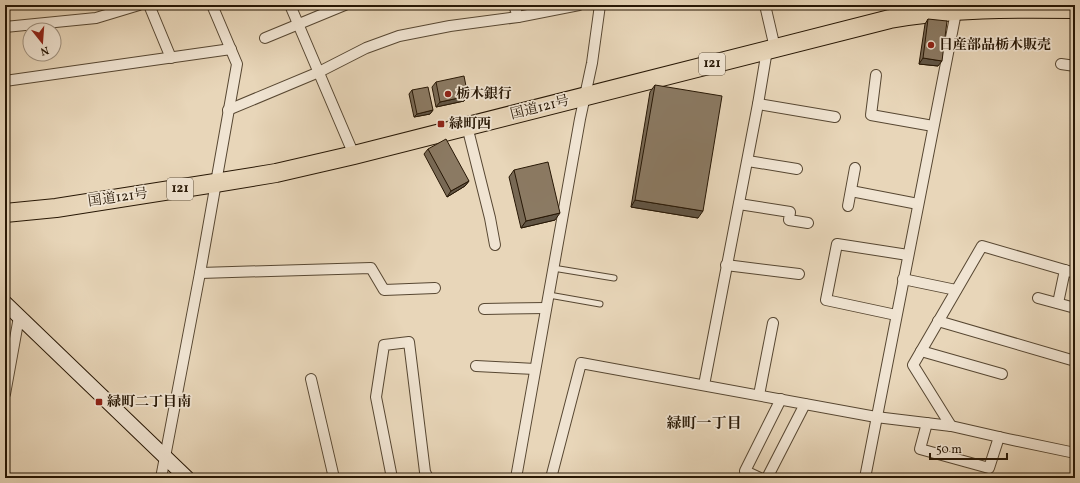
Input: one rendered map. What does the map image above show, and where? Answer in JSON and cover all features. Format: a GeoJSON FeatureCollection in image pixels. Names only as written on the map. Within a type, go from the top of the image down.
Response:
{"type":"FeatureCollection","features":[{"type":"Feature","properties":{"kind":"highway","name":"国道121号"},"geometry":{"type":"LineString","coordinates":[[5,213],[56,208],[276,173],[354,155],[890,19],[956,8],[1075,9]]}},
{"type":"Feature","properties":{"kind":"street"},"geometry":{"type":"LineString","coordinates":[[5,27],[96,18],[139,5]]}},
{"type":"Feature","properties":{"kind":"street"},"geometry":{"type":"LineString","coordinates":[[149,5],[171,58]]}},
{"type":"Feature","properties":{"kind":"street"},"geometry":{"type":"LineString","coordinates":[[161,478],[200,273],[236,64],[212,5]]}},
{"type":"Feature","properties":{"kind":"street"},"geometry":{"type":"LineString","coordinates":[[290,5],[354,155]]}},
{"type":"Feature","properties":{"kind":"street"},"geometry":{"type":"LineString","coordinates":[[265,38],[345,5]]}},
{"type":"Feature","properties":{"kind":"street"},"geometry":{"type":"LineString","coordinates":[[514,5],[518,17]]}},
{"type":"Feature","properties":{"kind":"street"},"geometry":{"type":"LineString","coordinates":[[228,110],[319,72],[366,48],[399,36],[450,26],[518,17],[579,5]]}},
{"type":"Feature","properties":{"kind":"street"},"geometry":{"type":"LineString","coordinates":[[516,478],[553,268],[592,63],[600,5]]}},
{"type":"Feature","properties":{"kind":"street"},"geometry":{"type":"LineString","coordinates":[[704,385],[758,104],[771,49],[765,5]]}},
{"type":"Feature","properties":{"kind":"street"},"geometry":{"type":"LineString","coordinates":[[865,478],[956,8]]}},
{"type":"Feature","properties":{"kind":"street"},"geometry":{"type":"LineString","coordinates":[[5,81],[231,49]]}},
{"type":"Feature","properties":{"kind":"street"},"geometry":{"type":"LineString","coordinates":[[1061,64],[1075,66]]}},
{"type":"Feature","properties":{"kind":"street"},"geometry":{"type":"LineString","coordinates":[[876,75],[871,115],[933,126]]}},
{"type":"Feature","properties":{"kind":"street"},"geometry":{"type":"LineString","coordinates":[[758,104],[835,117]]}},
{"type":"Feature","properties":{"kind":"street"},"geometry":{"type":"LineString","coordinates":[[467,126],[490,218],[495,245]]}},
{"type":"Feature","properties":{"kind":"street"},"geometry":{"type":"LineString","coordinates":[[748,161],[797,169]]}},
{"type":"Feature","properties":{"kind":"street"},"geometry":{"type":"LineString","coordinates":[[848,206],[855,168]]}},
{"type":"Feature","properties":{"kind":"street"},"geometry":{"type":"LineString","coordinates":[[851,191],[918,204]]}},
{"type":"Feature","properties":{"kind":"street"},"geometry":{"type":"LineString","coordinates":[[739,204],[790,212],[789,220],[808,223]]}},
{"type":"Feature","properties":{"kind":"street"},"geometry":{"type":"LineString","coordinates":[[896,315],[826,300],[837,244],[908,256]]}},
{"type":"Feature","properties":{"kind":"street"},"geometry":{"type":"LineString","coordinates":[[951,426],[913,365],[982,246],[1070,272],[1058,303]]}},
{"type":"Feature","properties":{"kind":"street"},"geometry":{"type":"LineString","coordinates":[[726,265],[799,274]]}},
{"type":"Feature","properties":{"kind":"street"},"geometry":{"type":"LineString","coordinates":[[200,273],[371,268],[384,290],[435,288]]}},
{"type":"Feature","properties":{"kind":"street"},"geometry":{"type":"LineString","coordinates":[[903,279],[956,290]]}},
{"type":"Feature","properties":{"kind":"street"},"geometry":{"type":"LineString","coordinates":[[1038,298],[1075,308]]}},
{"type":"Feature","properties":{"kind":"street"},"geometry":{"type":"LineString","coordinates":[[5,303],[187,478]]}},
{"type":"Feature","properties":{"kind":"street"},"geometry":{"type":"LineString","coordinates":[[484,309],[546,308]]}},
{"type":"Feature","properties":{"kind":"street"},"geometry":{"type":"LineString","coordinates":[[5,394],[9,345],[19,317]]}},
{"type":"Feature","properties":{"kind":"street"},"geometry":{"type":"LineString","coordinates":[[938,321],[1075,361]]}},
{"type":"Feature","properties":{"kind":"street"},"geometry":{"type":"LineString","coordinates":[[759,395],[773,323]]}},
{"type":"Feature","properties":{"kind":"street"},"geometry":{"type":"LineString","coordinates":[[392,478],[376,397],[384,345],[409,342],[425,472],[428,478]]}},
{"type":"Feature","properties":{"kind":"street"},"geometry":{"type":"LineString","coordinates":[[921,351],[1002,374]]}},
{"type":"Feature","properties":{"kind":"street"},"geometry":{"type":"LineString","coordinates":[[551,478],[581,363],[876,417],[951,426],[1075,453]]}},
{"type":"Feature","properties":{"kind":"street"},"geometry":{"type":"LineString","coordinates":[[476,366],[535,369]]}},
{"type":"Feature","properties":{"kind":"street"},"geometry":{"type":"LineString","coordinates":[[311,379],[334,478]]}},
{"type":"Feature","properties":{"kind":"street"},"geometry":{"type":"LineString","coordinates":[[760,478],[745,471],[781,399]]}},
{"type":"Feature","properties":{"kind":"street"},"geometry":{"type":"LineString","coordinates":[[767,478],[805,404]]}},
{"type":"Feature","properties":{"kind":"street"},"geometry":{"type":"LineString","coordinates":[[927,423],[920,449],[989,468],[999,437]]}},
{"type":"Feature","properties":{"kind":"lane"},"geometry":{"type":"LineString","coordinates":[[553,268],[614,278]]}},
{"type":"Feature","properties":{"kind":"lane"},"geometry":{"type":"LineString","coordinates":[[549,294],[600,304]]}},
{"type":"Feature","properties":{"kind":"building","name":"日産部品栃木販売"},"geometry":{"type":"Polygon","coordinates":[[[928,19],[947,21],[942,61],[923,58],[928,19]]]}},
{"type":"Feature","properties":{"kind":"building","name":"栃木銀行"},"geometry":{"type":"Polygon","coordinates":[[[464,76],[468,96],[440,102],[436,82],[464,76]]]}},
{"type":"Feature","properties":{"kind":"building"},"geometry":{"type":"Polygon","coordinates":[[[655,85],[722,96],[703,211],[635,200],[655,85]]]}},
{"type":"Feature","properties":{"kind":"building"},"geometry":{"type":"Polygon","coordinates":[[[428,87],[433,110],[417,114],[412,90],[428,87]]]}},
{"type":"Feature","properties":{"kind":"building"},"geometry":{"type":"Polygon","coordinates":[[[446,139],[469,181],[451,191],[428,149],[446,139]]]}},
{"type":"Feature","properties":{"kind":"building"},"geometry":{"type":"Polygon","coordinates":[[[548,162],[560,213],[526,221],[514,170],[548,162]]]}},
{"type":"Feature","properties":{"kind":"place","name":"日産部品栃木販売"},"geometry":{"type":"Point","coordinates":[931,45]}},
{"type":"Feature","properties":{"kind":"place","name":"栃木銀行"},"geometry":{"type":"Point","coordinates":[448,94]}},
{"type":"Feature","properties":{"kind":"place","name":"緑町西"},"geometry":{"type":"Point","coordinates":[441,124]}},
{"type":"Feature","properties":{"kind":"place","name":"緑町二丁目南"},"geometry":{"type":"Point","coordinates":[99,402]}},
{"type":"Feature","properties":{"kind":"district","name":"緑町一丁目"},"geometry":{"type":"Point","coordinates":[704,424]}}]}
